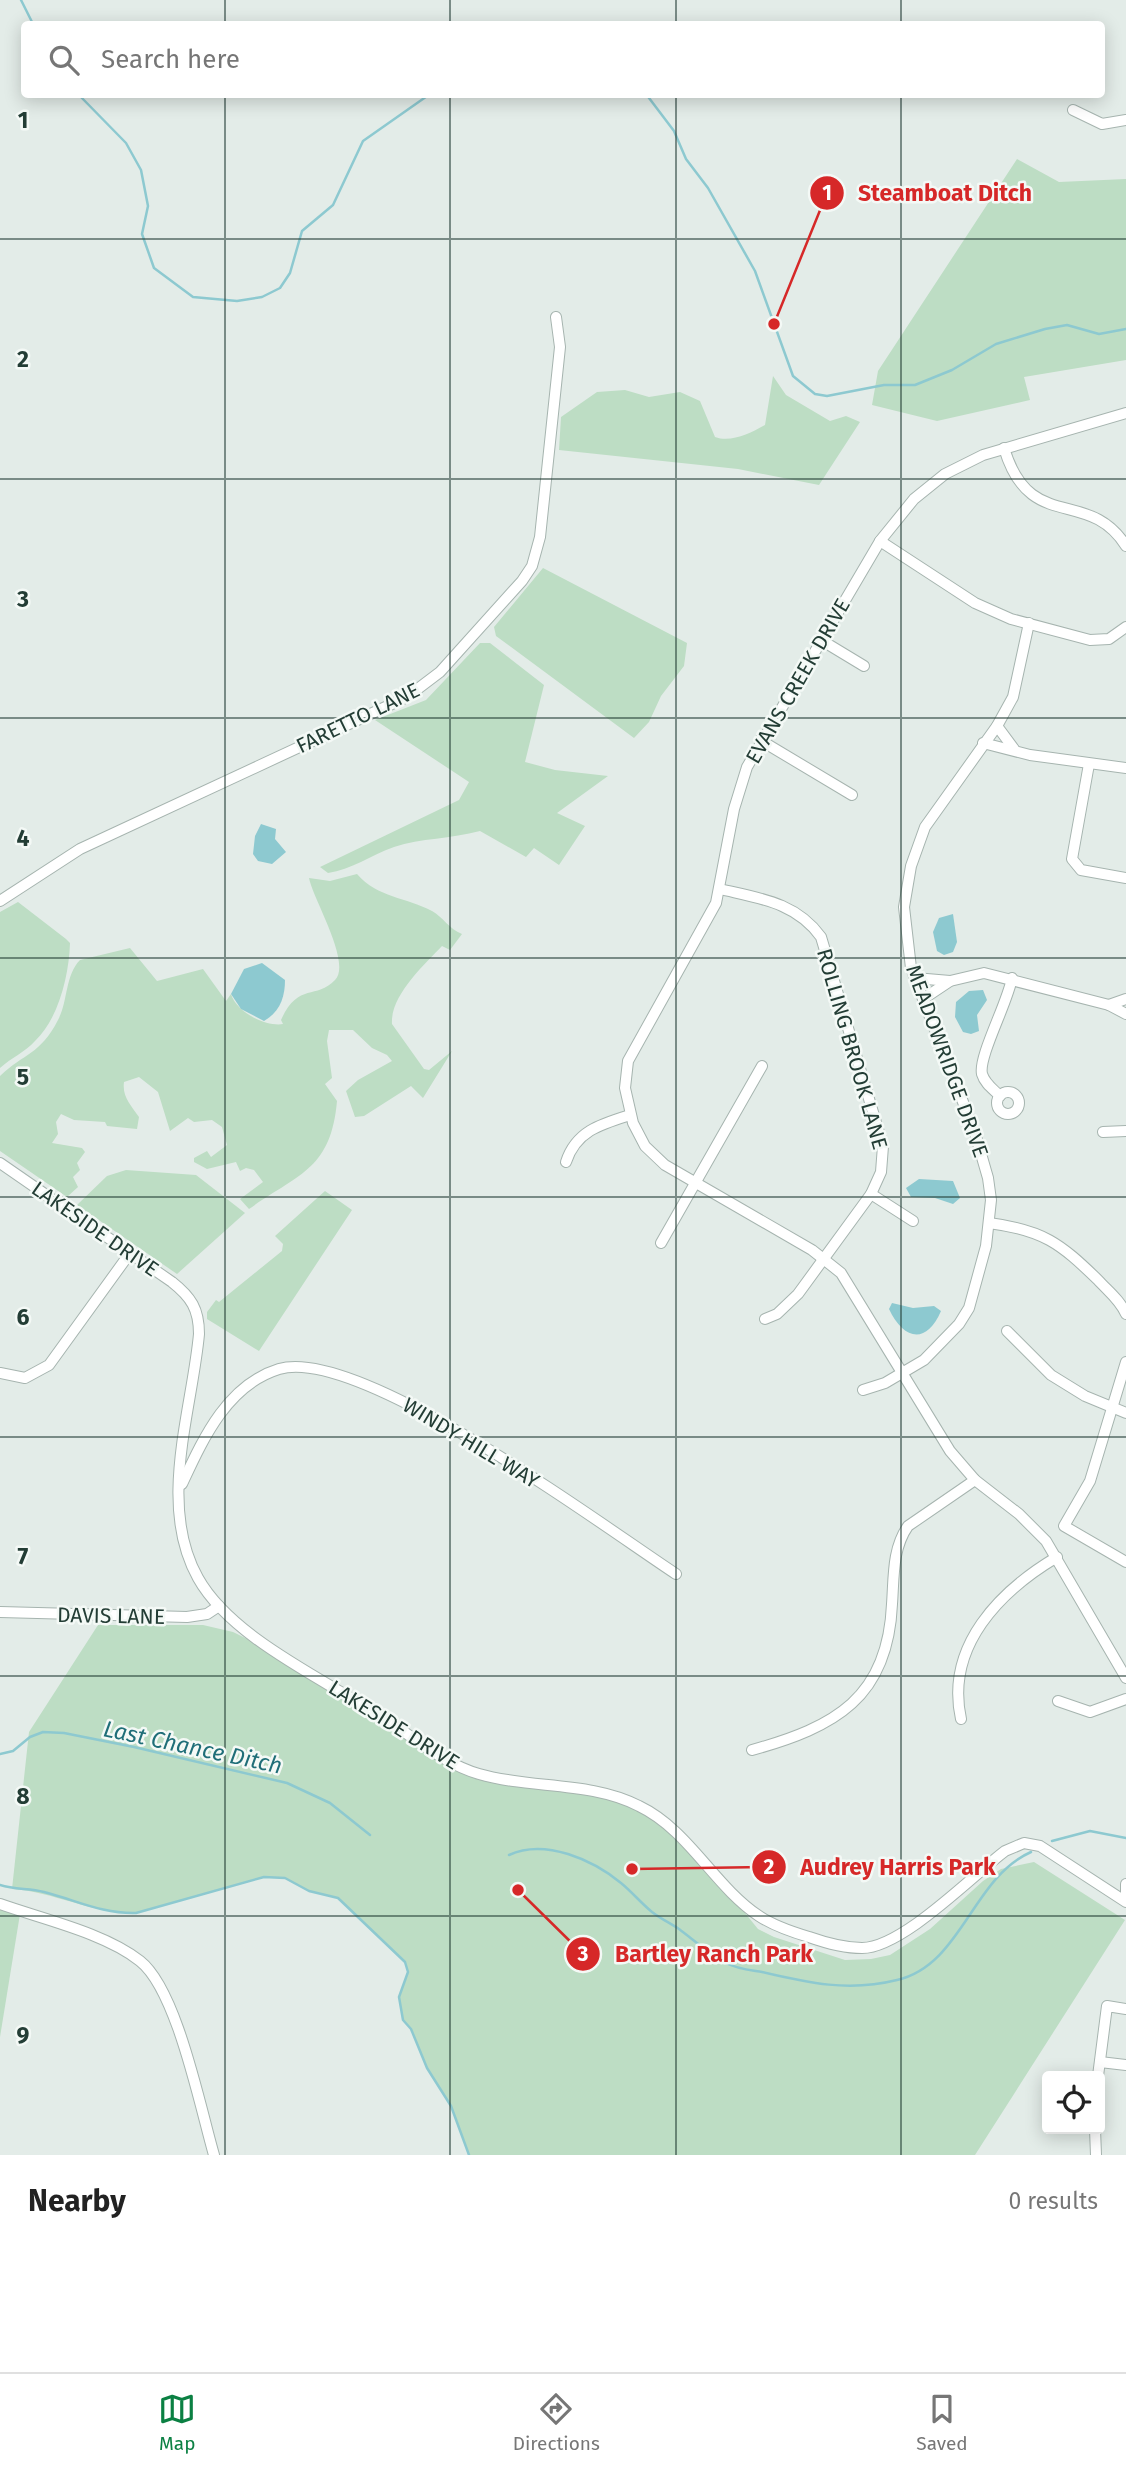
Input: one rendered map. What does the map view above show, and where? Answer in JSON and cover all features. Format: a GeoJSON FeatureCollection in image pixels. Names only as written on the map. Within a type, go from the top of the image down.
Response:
{"type":"FeatureCollection","features":[{"type":"Feature","properties":{"kind":"street"},"geometry":{"type":"LineString","coordinates":[[1073,110],[1102,124],[1126,120]]}},
{"type":"Feature","properties":{"kind":"street","name":"FARETTO LANE"},"geometry":{"type":"LineString","coordinates":[[0,901],[80,849],[407,697],[440,672],[522,582],[537,550],[560,347],[556,317]]}},
{"type":"Feature","properties":{"kind":"street","name":"EVANS CREEK DRIVE"},"geometry":{"type":"LineString","coordinates":[[905,1376],[850,1285],[824,1258],[654,1157],[638,1135],[630,1115],[625,1088],[634,1048],[709,919],[720,889],[737,798],[760,740],[880,541],[900,514],[929,485],[963,464],[1004,448],[1126,413]]}},
{"type":"Feature","properties":{"kind":"street"},"geometry":{"type":"LineString","coordinates":[[1004,448],[1012,473],[1026,492],[1045,503],[1099,519],[1122,531],[1126,546]]}},
{"type":"Feature","properties":{"kind":"street"},"geometry":{"type":"LineString","coordinates":[[880,541],[975,603],[1029,624],[1100,640],[1125,630]]}},
{"type":"Feature","properties":{"kind":"street","name":"MEADOWRIDGE DRIVE"},"geometry":{"type":"LineString","coordinates":[[863,1390],[905,1376],[924,1360],[965,1315],[989,1223],[988,1178],[982,1154],[915,978],[907,951],[904,906],[911,866],[934,811],[997,726],[1013,697],[1029,624]]}},
{"type":"Feature","properties":{"kind":"street"},"geometry":{"type":"LineString","coordinates":[[821,640],[864,666]]}},
{"type":"Feature","properties":{"kind":"street"},"geometry":{"type":"LineString","coordinates":[[997,726],[1014,749]]}},
{"type":"Feature","properties":{"kind":"street"},"geometry":{"type":"LineString","coordinates":[[760,740],[852,795]]}},
{"type":"Feature","properties":{"kind":"street"},"geometry":{"type":"LineString","coordinates":[[983,743],[1030,755],[1126,768]]}},
{"type":"Feature","properties":{"kind":"street"},"geometry":{"type":"LineString","coordinates":[[1089,764],[1072,859],[1081,870],[1126,878]]}},
{"type":"Feature","properties":{"kind":"street","name":"ROLLING BROOK LANE"},"geometry":{"type":"LineString","coordinates":[[720,889],[784,905],[805,919],[821,937],[881,1134],[881,1172],[871,1194],[786,1306],[765,1318]]}},
{"type":"Feature","properties":{"kind":"street"},"geometry":{"type":"LineString","coordinates":[[915,978],[950,981],[985,973],[1109,1005],[1126,1014]]}},
{"type":"Feature","properties":{"kind":"street"},"geometry":{"type":"LineString","coordinates":[[1000,1096],[986,1082],[982,1065],[1004,1010],[1012,978]]}},
{"type":"Feature","properties":{"kind":"street"},"geometry":{"type":"LineString","coordinates":[[923,999],[950,981]]}},
{"type":"Feature","properties":{"kind":"street"},"geometry":{"type":"LineString","coordinates":[[1109,1005],[1126,999]]}},
{"type":"Feature","properties":{"kind":"street"},"geometry":{"type":"LineString","coordinates":[[661,1243],[762,1066]]}},
{"type":"Feature","properties":{"kind":"street"},"geometry":{"type":"LineString","coordinates":[[566,1163],[569,1152],[584,1133],[630,1115]]}},
{"type":"Feature","properties":{"kind":"street"},"geometry":{"type":"LineString","coordinates":[[1103,1132],[1126,1131]]}},
{"type":"Feature","properties":{"kind":"street","name":"LAKESIDE DRIVE"},"geometry":{"type":"LineString","coordinates":[[0,1163],[187,1294],[198,1317],[198,1345],[181,1455],[183,1533],[190,1562],[203,1588],[219,1606],[290,1661],[461,1768],[493,1777],[610,1796],[642,1807],[672,1829],[752,1910],[773,1924],[807,1937],[854,1948],[883,1945],[905,1932],[1005,1850],[1024,1843],[1050,1851],[1126,1901]]}},
{"type":"Feature","properties":{"kind":"street"},"geometry":{"type":"LineString","coordinates":[[871,1194],[913,1221]]}},
{"type":"Feature","properties":{"kind":"street"},"geometry":{"type":"LineString","coordinates":[[989,1223],[1028,1229],[1054,1240],[1125,1309]]}},
{"type":"Feature","properties":{"kind":"street"},"geometry":{"type":"LineString","coordinates":[[0,1373],[25,1378],[49,1365],[130,1253]]}},
{"type":"Feature","properties":{"kind":"street"},"geometry":{"type":"LineString","coordinates":[[1007,1331],[1051,1376],[1085,1396],[1126,1413]]}},
{"type":"Feature","properties":{"kind":"street"},"geometry":{"type":"LineString","coordinates":[[1126,1362],[1086,1489],[1064,1526],[1126,1562]]}},
{"type":"Feature","properties":{"kind":"street","name":"WINDY HILL WAY"},"geometry":{"type":"LineString","coordinates":[[180,1488],[205,1434],[228,1405],[268,1373],[283,1368],[302,1367],[369,1386],[439,1419],[676,1574]]}},
{"type":"Feature","properties":{"kind":"street"},"geometry":{"type":"LineString","coordinates":[[905,1376],[950,1451],[975,1480],[1033,1527],[1057,1557],[1126,1678]]}},
{"type":"Feature","properties":{"kind":"street"},"geometry":{"type":"LineString","coordinates":[[752,1750],[808,1731],[863,1694],[874,1681],[886,1651],[891,1625],[896,1550],[901,1536],[908,1526],[975,1480]]}},
{"type":"Feature","properties":{"kind":"street"},"geometry":{"type":"LineString","coordinates":[[961,1719],[958,1704],[962,1671],[981,1623],[1015,1584],[1057,1557]]}},
{"type":"Feature","properties":{"kind":"street","name":"DAVIS LANE"},"geometry":{"type":"LineString","coordinates":[[0,1612],[187,1617],[207,1614],[219,1606]]}},
{"type":"Feature","properties":{"kind":"street"},"geometry":{"type":"LineString","coordinates":[[1058,1701],[1090,1712],[1126,1699]]}},
{"type":"Feature","properties":{"kind":"street"},"geometry":{"type":"LineString","coordinates":[[1126,1884],[1126,1901]]}},
{"type":"Feature","properties":{"kind":"street"},"geometry":{"type":"LineString","coordinates":[[0,1904],[113,1944],[150,1970],[171,2010],[214,2155]]}},
{"type":"Feature","properties":{"kind":"street"},"geometry":{"type":"LineString","coordinates":[[1099,2071],[1107,2006],[1126,2009]]}},
{"type":"Feature","properties":{"kind":"street"},"geometry":{"type":"LineString","coordinates":[[1100,2062],[1126,2065]]}},
{"type":"Feature","properties":{"kind":"street"},"geometry":{"type":"LineString","coordinates":[[1095,2134],[1096,2155]]}},
{"type":"Feature","properties":{"kind":"green space"},"geometry":{"type":"Polygon","coordinates":[[[1017,159],[1059,182],[1126,179],[1126,360],[1024,377],[1030,400],[937,421],[872,405],[878,371],[1017,159]]]}},
{"type":"Feature","properties":{"kind":"green space"},"geometry":{"type":"Polygon","coordinates":[[[773,376],[786,395],[830,421],[846,416],[860,422],[819,485],[738,469],[559,450],[561,417],[597,392],[625,390],[649,397],[680,392],[700,401],[715,437],[728,439],[741,436],[765,425],[773,376]]]}},
{"type":"Feature","properties":{"kind":"green space"},"geometry":{"type":"Polygon","coordinates":[[[543,568],[687,643],[684,666],[661,696],[649,722],[634,738],[496,636],[494,627],[543,568]]]}},
{"type":"Feature","properties":{"kind":"green space"},"geometry":{"type":"Polygon","coordinates":[[[480,643],[490,643],[544,685],[525,762],[555,770],[608,776],[557,813],[585,826],[559,865],[534,848],[526,857],[480,831],[404,844],[345,869],[328,873],[320,867],[459,800],[469,782],[375,720],[426,700],[480,643]]]}},
{"type":"Feature","properties":{"kind":"green space"},"geometry":{"type":"Polygon","coordinates":[[[357,874],[383,893],[432,911],[462,934],[450,950],[442,946],[418,972],[402,992],[393,1013],[392,1024],[424,1069],[429,1070],[452,1051],[423,1098],[411,1086],[364,1116],[355,1117],[346,1091],[358,1080],[392,1061],[387,1055],[372,1048],[353,1030],[329,1030],[327,1041],[332,1078],[325,1084],[337,1101],[328,1142],[309,1168],[249,1209],[240,1199],[263,1182],[254,1170],[246,1168],[240,1171],[236,1162],[207,1169],[194,1162],[194,1158],[207,1151],[211,1157],[227,1145],[222,1127],[212,1120],[194,1122],[188,1118],[170,1131],[158,1092],[139,1077],[124,1082],[124,1092],[139,1117],[137,1129],[107,1126],[105,1122],[74,1120],[61,1114],[56,1122],[58,1134],[52,1143],[82,1148],[85,1152],[77,1163],[80,1170],[73,1177],[78,1187],[67,1197],[0,1151],[0,1076],[38,1047],[51,1032],[61,1013],[72,973],[80,960],[130,948],[157,981],[203,969],[226,1001],[231,994],[239,1007],[252,1017],[268,1023],[283,1024],[281,1020],[294,1001],[328,986],[339,972],[339,960],[330,930],[309,878],[330,881],[357,874]]]}},
{"type":"Feature","properties":{"kind":"green space"},"geometry":{"type":"Polygon","coordinates":[[[18,902],[70,943],[69,955],[65,982],[50,1020],[31,1045],[0,1068],[0,912],[18,902]]]}},
{"type":"Feature","properties":{"kind":"green space"},"geometry":{"type":"Polygon","coordinates":[[[126,1170],[196,1175],[245,1213],[177,1274],[77,1205],[107,1176],[126,1170]]]}},
{"type":"Feature","properties":{"kind":"green space"},"geometry":{"type":"Polygon","coordinates":[[[325,1191],[352,1210],[259,1351],[207,1319],[207,1312],[216,1300],[219,1302],[282,1251],[283,1244],[275,1236],[325,1191]]]}},
{"type":"Feature","properties":{"kind":"green space"},"geometry":{"type":"Polygon","coordinates":[[[98,1625],[203,1625],[233,1632],[276,1653],[465,1773],[619,1799],[658,1819],[743,1905],[745,1913],[758,1929],[774,1937],[845,1960],[890,1955],[930,1929],[983,1881],[1001,1869],[1034,1862],[1125,1920],[975,2155],[469,2155],[451,2106],[427,2068],[411,2029],[403,2020],[399,1997],[408,1972],[405,1962],[338,1898],[309,1891],[285,1878],[265,1877],[136,1913],[104,1910],[12,1889],[29,1732],[98,1625]]]}},
{"type":"Feature","properties":{"kind":"green space"},"geometry":{"type":"Polygon","coordinates":[[[0,1909],[20,1914],[0,2037],[0,1909]]]}},
{"type":"Feature","properties":{"kind":"water"},"geometry":{"type":"Polygon","coordinates":[[[261,824],[276,829],[275,839],[286,852],[272,864],[258,861],[253,854],[255,836],[261,824]]]}},
{"type":"Feature","properties":{"kind":"water"},"geometry":{"type":"Polygon","coordinates":[[[953,914],[957,942],[953,952],[944,955],[937,951],[933,932],[939,918],[953,914]]]}},
{"type":"Feature","properties":{"kind":"water"},"geometry":{"type":"Polygon","coordinates":[[[262,963],[285,980],[281,1004],[264,1021],[241,1009],[231,994],[244,969],[262,963]]]}},
{"type":"Feature","properties":{"kind":"water"},"geometry":{"type":"Polygon","coordinates":[[[983,990],[987,1000],[977,1015],[979,1031],[971,1034],[963,1032],[955,1017],[956,1002],[969,991],[983,990]]]}},
{"type":"Feature","properties":{"kind":"water"},"geometry":{"type":"Polygon","coordinates":[[[919,1179],[953,1181],[960,1198],[953,1204],[935,1198],[911,1197],[906,1188],[919,1179]]]}},
{"type":"Feature","properties":{"kind":"water"},"geometry":{"type":"Polygon","coordinates":[[[892,1303],[913,1308],[934,1306],[941,1311],[929,1330],[915,1334],[901,1327],[895,1319],[889,1309],[892,1303]]]}},
{"type":"Feature","properties":{"kind":"waterway"},"geometry":{"type":"LineString","coordinates":[[21,0],[32,21]]}},
{"type":"Feature","properties":{"kind":"waterway"},"geometry":{"type":"LineString","coordinates":[[82,98],[126,143],[141,170],[148,206],[142,234],[154,268],[193,297],[237,301],[262,297],[280,288],[290,273],[302,231],[333,205],[363,141],[424,98]]}},
{"type":"Feature","properties":{"kind":"waterway"},"geometry":{"type":"LineString","coordinates":[[649,98],[674,131],[686,159],[708,188],[755,271],[793,376],[815,394],[827,396],[884,385],[915,385],[952,370],[996,344],[1045,329],[1067,325],[1099,334],[1126,329]]}},
{"type":"Feature","properties":{"kind":"waterway","name":"Last Chance Ditch"},"geometry":{"type":"LineString","coordinates":[[0,1754],[13,1751],[30,1737],[43,1732],[64,1733],[134,1747],[287,1783],[330,1803],[370,1835]]}},
{"type":"Feature","properties":{"kind":"waterway","name":"Last Chance Ditch"},"geometry":{"type":"LineString","coordinates":[[1052,1841],[1090,1831],[1126,1838]]}},
{"type":"Feature","properties":{"kind":"waterway","name":"Last Chance Ditch"},"geometry":{"type":"LineString","coordinates":[[509,1855],[538,1849],[568,1854],[610,1874],[652,1912],[730,1965],[796,1980],[845,1986],[879,1984],[919,1971],[937,1957],[952,1940],[994,1881],[1011,1864],[1031,1852]]}},
{"type":"Feature","properties":{"kind":"waterway"},"geometry":{"type":"LineString","coordinates":[[0,1885],[44,1892],[100,1909],[124,1913],[136,1913],[264,1877],[285,1878],[309,1891],[338,1898],[405,1962],[408,1972],[399,1997],[403,2020],[411,2029],[427,2068],[451,2106],[469,2155]]}},
{"type":"Feature","properties":{"kind":"place","name":"Steamboat Ditch"},"geometry":{"type":"Point","coordinates":[774,324]}},
{"type":"Feature","properties":{"kind":"place","name":"Audrey Harris Park"},"geometry":{"type":"Point","coordinates":[632,1869]}},
{"type":"Feature","properties":{"kind":"place","name":"Bartley Ranch Park"},"geometry":{"type":"Point","coordinates":[518,1890]}}]}
